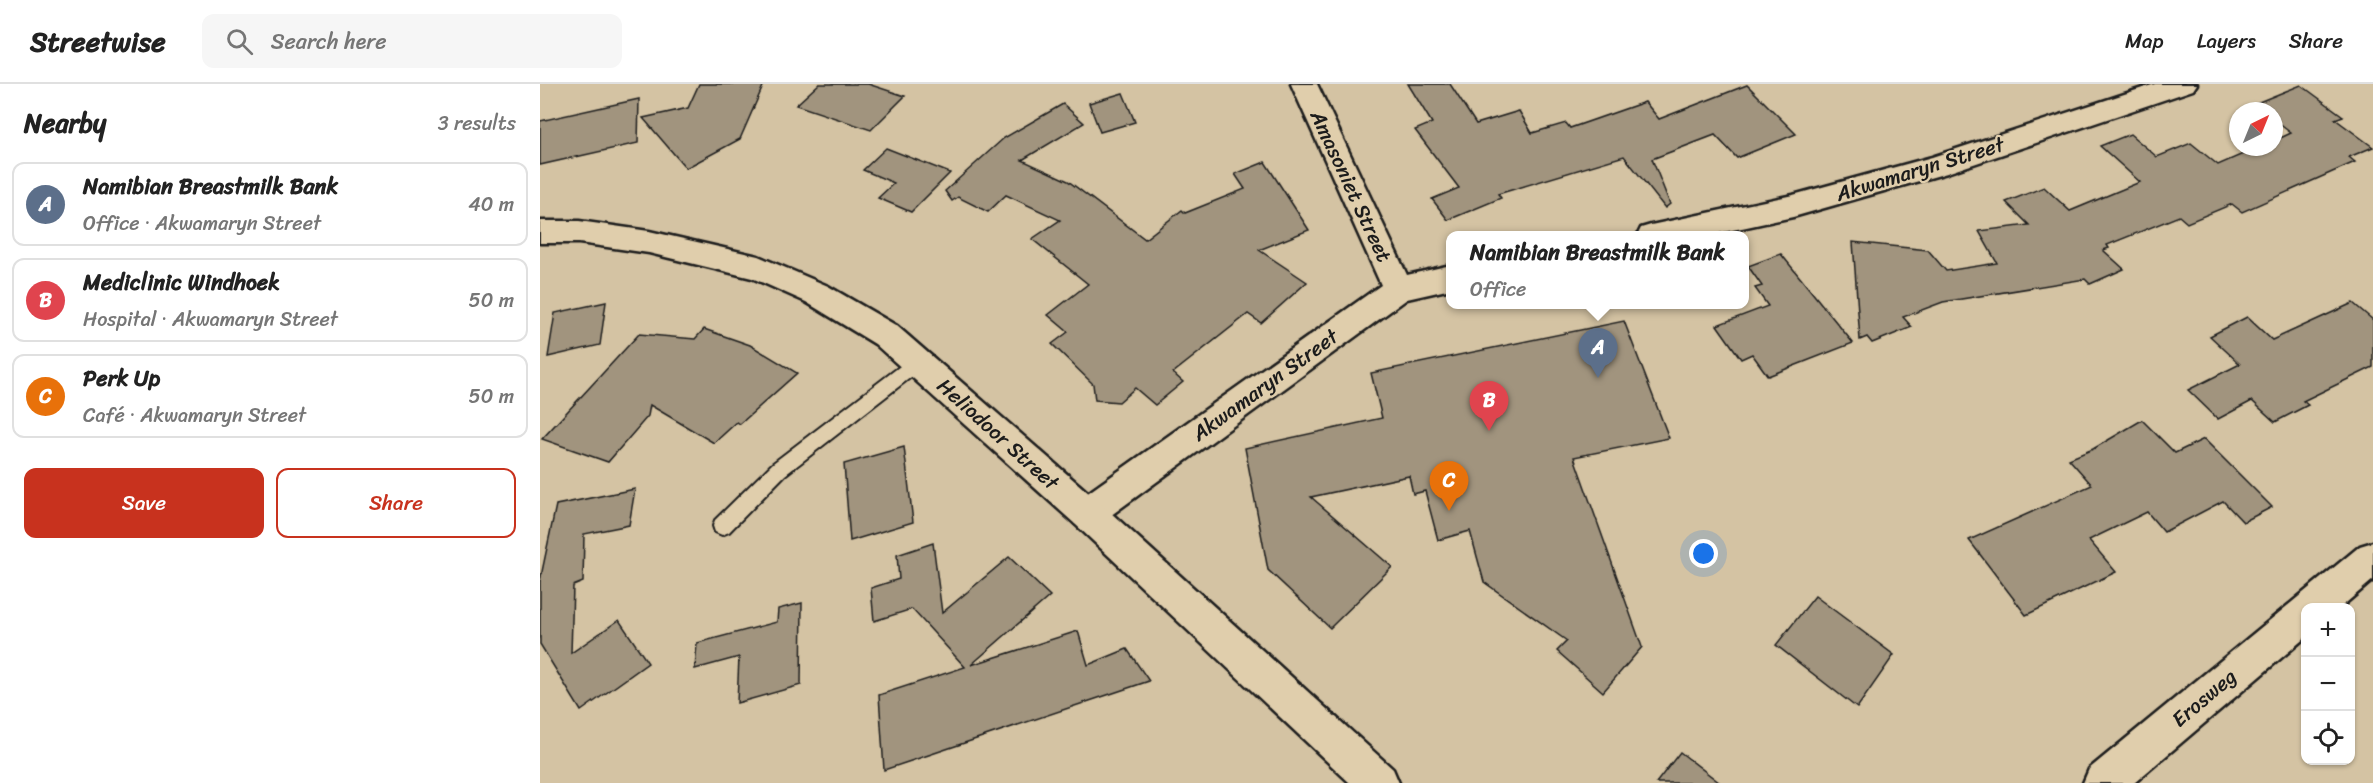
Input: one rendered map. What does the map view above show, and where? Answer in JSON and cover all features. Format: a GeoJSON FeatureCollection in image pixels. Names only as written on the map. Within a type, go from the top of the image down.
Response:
{"type":"FeatureCollection","features":[{"type":"Feature","properties":{"kind":"street","name":"Amasoniet Street"},"geometry":{"type":"LineString","coordinates":[[1304,84],[1398,289]]}},
{"type":"Feature","properties":{"kind":"street","name":"Akwamaryn Street"},"geometry":{"type":"LineString","coordinates":[[1675,231],[1793,206],[1937,166],[2184,84]]}},
{"type":"Feature","properties":{"kind":"street","name":"Heliodoor Street"},"geometry":{"type":"LineString","coordinates":[[540,232],[579,232],[649,242],[758,268],[790,281],[846,310],[886,335],[1087,513],[1379,783]]}},
{"type":"Feature","properties":{"kind":"street","name":"Akwamaryn Street"},"geometry":{"type":"LineString","coordinates":[[1087,513],[1398,289],[1446,278]]}},
{"type":"Feature","properties":{"kind":"street"},"geometry":{"type":"LineString","coordinates":[[2318,603],[2373,558]]}},
{"type":"Feature","properties":{"kind":"street","name":"Erosweg"},"geometry":{"type":"LineString","coordinates":[[2103,783],[2301,617]]}},
{"type":"Feature","properties":{"kind":"lane"},"geometry":{"type":"LineString","coordinates":[[722,526],[779,469],[918,362]]}},
{"type":"Feature","properties":{"kind":"building"},"geometry":{"type":"Polygon","coordinates":[[[699,84],[764,84],[740,139],[686,168],[643,118],[688,108],[699,84]]]}},
{"type":"Feature","properties":{"kind":"building"},"geometry":{"type":"Polygon","coordinates":[[[819,84],[868,84],[905,96],[871,130],[796,105],[819,84]]]}},
{"type":"Feature","properties":{"kind":"building"},"geometry":{"type":"Polygon","coordinates":[[[1408,84],[1450,84],[1476,124],[1519,111],[1532,133],[1566,123],[1570,128],[1645,102],[1659,119],[1747,85],[1796,134],[1737,158],[1715,135],[1652,159],[1670,204],[1665,208],[1624,156],[1498,194],[1501,198],[1448,220],[1432,199],[1459,188],[1415,130],[1432,123],[1408,84]]]}},
{"type":"Feature","properties":{"kind":"building"},"geometry":{"type":"Polygon","coordinates":[[[2301,85],[2343,116],[2335,119],[2373,147],[2349,157],[2355,162],[2242,212],[2232,204],[2187,223],[2179,216],[2107,245],[2109,248],[2103,250],[2124,269],[2090,284],[2085,279],[1943,302],[1903,317],[1912,327],[1872,343],[1867,337],[1860,340],[1853,242],[1928,250],[1946,271],[1997,263],[1979,231],[2029,225],[2006,202],[2044,187],[2070,211],[2140,182],[2100,146],[2130,134],[2157,157],[2191,143],[2218,165],[2238,156],[2283,156],[2283,137],[2291,133],[2283,127],[2283,102],[2259,102],[2301,85]]]}},
{"type":"Feature","properties":{"kind":"building"},"geometry":{"type":"Polygon","coordinates":[[[1123,93],[1135,122],[1100,132],[1089,103],[1123,93]]]}},
{"type":"Feature","properties":{"kind":"building"},"geometry":{"type":"Polygon","coordinates":[[[639,99],[638,143],[540,165],[540,121],[639,99]]]}},
{"type":"Feature","properties":{"kind":"building"},"geometry":{"type":"Polygon","coordinates":[[[1063,104],[1084,123],[1022,160],[1068,181],[1145,239],[1182,210],[1185,213],[1245,189],[1235,174],[1265,162],[1309,230],[1259,250],[1307,282],[1261,323],[1248,314],[1173,373],[1183,382],[1155,405],[1135,388],[1119,402],[1095,400],[1093,384],[1052,344],[1068,332],[1048,315],[1088,284],[1032,239],[1060,220],[1006,195],[988,212],[958,197],[952,201],[945,191],[1004,138],[1063,104]]]}},
{"type":"Feature","properties":{"kind":"building"},"geometry":{"type":"Polygon","coordinates":[[[886,148],[950,173],[911,212],[878,198],[894,183],[863,170],[886,148]]]}},
{"type":"Feature","properties":{"kind":"building"},"geometry":{"type":"Polygon","coordinates":[[[1781,254],[1853,343],[1768,376],[1752,354],[1741,359],[1717,325],[1768,306],[1755,288],[1762,286],[1749,266],[1781,254]]]}},
{"type":"Feature","properties":{"kind":"building"},"geometry":{"type":"Polygon","coordinates":[[[606,302],[600,345],[548,357],[555,313],[606,302]]]}},
{"type":"Feature","properties":{"kind":"building"},"geometry":{"type":"Polygon","coordinates":[[[2353,303],[2373,320],[2373,367],[2303,401],[2308,405],[2275,422],[2252,401],[2218,419],[2188,390],[2240,364],[2210,336],[2247,317],[2272,340],[2353,303]]]}},
{"type":"Feature","properties":{"kind":"building"},"geometry":{"type":"Polygon","coordinates":[[[1624,321],[1669,438],[1574,457],[1642,647],[1603,692],[1557,651],[1567,641],[1484,582],[1470,531],[1438,540],[1425,491],[1413,494],[1409,476],[1311,497],[1392,567],[1330,628],[1268,570],[1245,448],[1382,418],[1371,373],[1624,321]]]}},
{"type":"Feature","properties":{"kind":"building"},"geometry":{"type":"Polygon","coordinates":[[[704,329],[750,345],[797,373],[740,424],[737,422],[714,443],[650,405],[648,416],[608,462],[542,439],[639,334],[695,339],[704,329]]]}},
{"type":"Feature","properties":{"kind":"building"},"geometry":{"type":"Polygon","coordinates":[[[2142,420],[2175,453],[2204,439],[2272,507],[2243,522],[2223,501],[2164,532],[2147,512],[2089,540],[2116,572],[2026,615],[1969,540],[2092,485],[2069,459],[2093,449],[2142,420]]]}},
{"type":"Feature","properties":{"kind":"building"},"geometry":{"type":"Polygon","coordinates":[[[904,447],[913,522],[850,541],[844,464],[904,447]]]}},
{"type":"Feature","properties":{"kind":"building"},"geometry":{"type":"Polygon","coordinates":[[[635,489],[629,525],[584,534],[583,582],[573,586],[571,653],[619,620],[648,663],[581,711],[540,644],[540,581],[556,505],[635,489]]]}},
{"type":"Feature","properties":{"kind":"building"},"geometry":{"type":"Polygon","coordinates":[[[933,543],[942,613],[1009,557],[1050,596],[971,665],[1078,631],[1088,665],[1127,649],[1149,681],[884,770],[879,695],[965,667],[912,609],[874,621],[871,588],[899,579],[897,555],[933,543]]]}},
{"type":"Feature","properties":{"kind":"building"},"geometry":{"type":"Polygon","coordinates":[[[1815,596],[1894,655],[1857,708],[1776,645],[1815,596]]]}},
{"type":"Feature","properties":{"kind":"building"},"geometry":{"type":"Polygon","coordinates":[[[802,603],[801,685],[737,703],[739,657],[695,669],[697,643],[777,622],[778,609],[802,603]]]}},
{"type":"Feature","properties":{"kind":"building"},"geometry":{"type":"Polygon","coordinates":[[[1680,752],[1720,783],[1656,783],[1680,752]]]}},
{"type":"Feature","properties":{"kind":"place","name":"Namibian Breastmilk Bank"},"geometry":{"type":"Point","coordinates":[1598,378]}},
{"type":"Feature","properties":{"kind":"place","name":"Mediclinic Windhoek"},"geometry":{"type":"Point","coordinates":[1489,431]}},
{"type":"Feature","properties":{"kind":"place","name":"Perk Up"},"geometry":{"type":"Point","coordinates":[1449,511]}}]}
